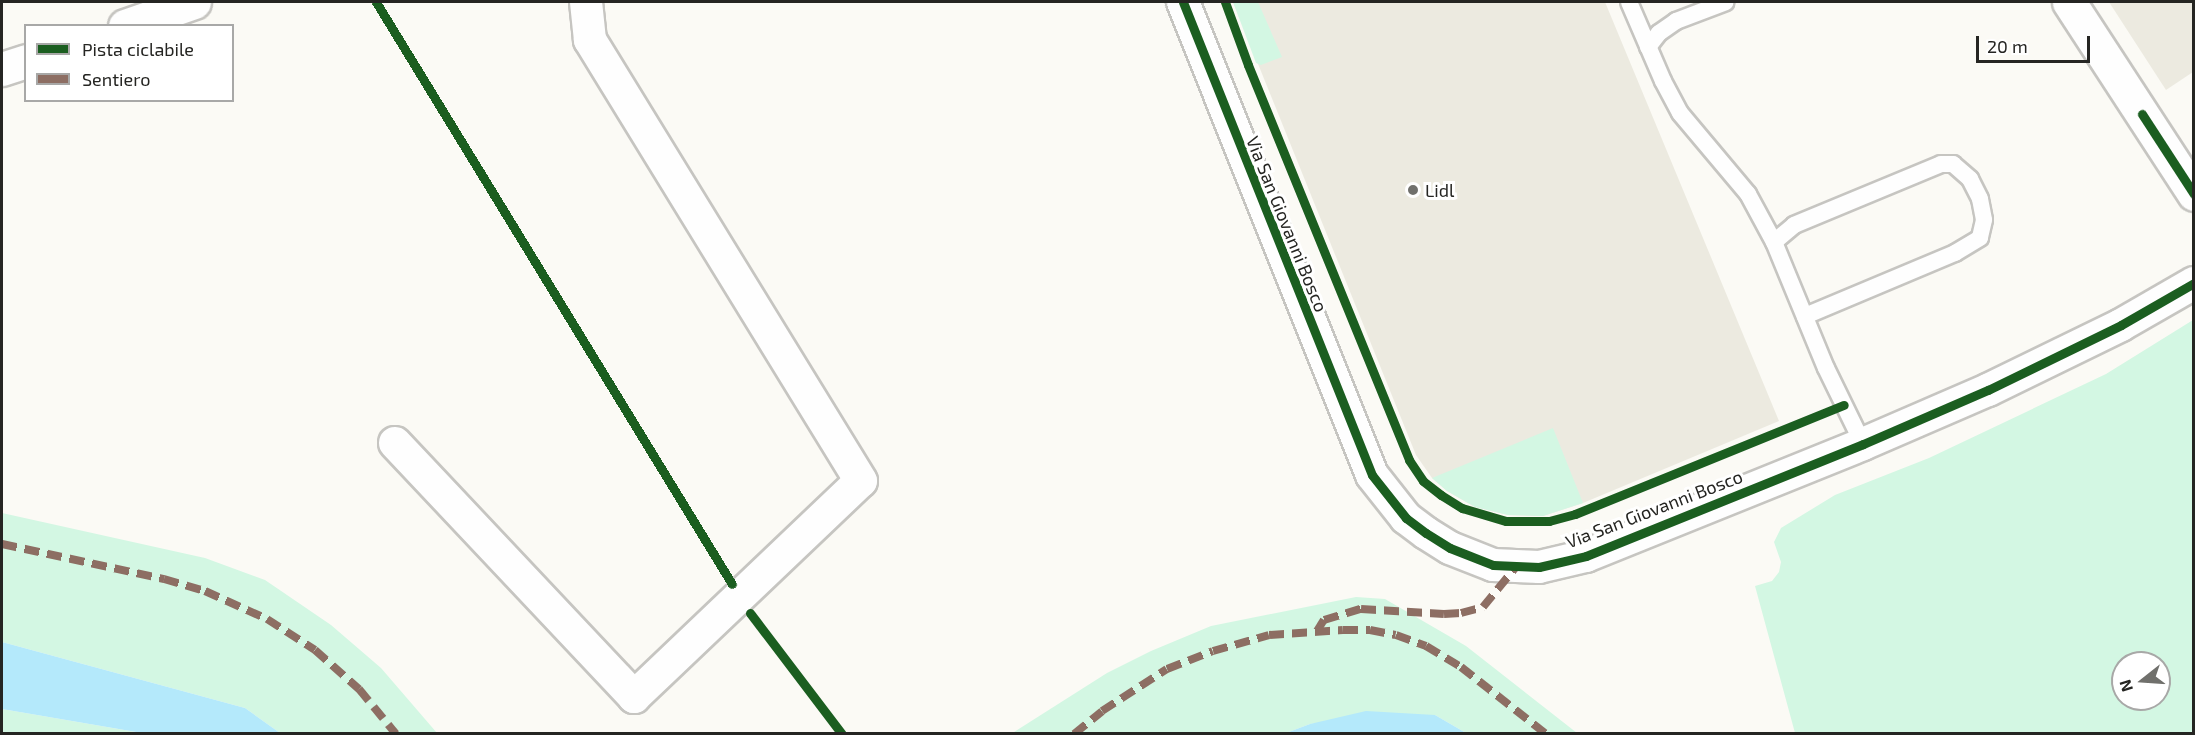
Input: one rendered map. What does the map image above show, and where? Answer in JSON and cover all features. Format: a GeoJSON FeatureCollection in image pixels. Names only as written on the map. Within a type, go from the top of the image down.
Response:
{"type":"FeatureCollection","features":[{"type":"Feature","properties":{"kind":"main road"},"geometry":{"type":"LineString","coordinates":[[131,24],[194,2]]}},
{"type":"Feature","properties":{"kind":"main road"},"geometry":{"type":"LineString","coordinates":[[2069,2],[2193,194]]}},
{"type":"Feature","properties":{"kind":"main road"},"geometry":{"type":"LineString","coordinates":[[2,69],[24,62]]}},
{"type":"Feature","properties":{"kind":"street"},"geometry":{"type":"LineString","coordinates":[[395,443],[634,697],[861,481],[590,40],[586,2]]}},
{"type":"Feature","properties":{"kind":"street","name":"Via San Giovanni Bosco"},"geometry":{"type":"LineString","coordinates":[[1183,2],[1372,475],[1406,518],[1426,533],[1473,558],[1493,565],[1515,568],[1560,564],[1586,556],[1863,444],[2039,365],[2121,325],[2193,283]]}},
{"type":"Feature","properties":{"kind":"lane"},"geometry":{"type":"LineString","coordinates":[[1629,2],[1648,48],[1680,113],[1748,194],[1774,242],[1826,368],[1863,444]]}},
{"type":"Feature","properties":{"kind":"lane"},"geometry":{"type":"LineString","coordinates":[[1648,48],[1659,33],[1676,21],[1726,2]]}},
{"type":"Feature","properties":{"kind":"lane"},"geometry":{"type":"LineString","coordinates":[[1774,242],[1794,225],[1941,164],[1953,164],[1970,179],[1980,199],[1984,220],[1980,238],[1955,254],[1805,316]]}},
{"type":"Feature","properties":{"kind":"shaded area"},"geometry":{"type":"Polygon","coordinates":[[[1233,2],[1605,2],[1779,421],[1583,503],[1543,516],[1508,515],[1475,507],[1447,491],[1432,478],[1416,455],[1233,2]]]}},
{"type":"Feature","properties":{"kind":"shaded area"},"geometry":{"type":"Polygon","coordinates":[[[2109,2],[2193,2],[2193,72],[2166,90],[2109,2]]]}},
{"type":"Feature","properties":{"kind":"green space"},"geometry":{"type":"Polygon","coordinates":[[[1233,2],[1258,2],[1282,57],[1261,65],[1256,63],[1233,2]]]}},
{"type":"Feature","properties":{"kind":"green space"},"geometry":{"type":"Polygon","coordinates":[[[2193,320],[2193,733],[1795,733],[1755,586],[1772,581],[1779,572],[1781,562],[1774,542],[1781,528],[1835,495],[1929,458],[2106,374],[2193,320]]]}},
{"type":"Feature","properties":{"kind":"green space"},"geometry":{"type":"Polygon","coordinates":[[[1553,428],[1583,503],[1543,516],[1508,515],[1475,507],[1447,491],[1432,478],[1553,428]]]}},
{"type":"Feature","properties":{"kind":"green space"},"geometry":{"type":"Polygon","coordinates":[[[2,513],[205,558],[265,580],[331,625],[381,668],[437,733],[280,733],[245,708],[2,642],[2,513]]]}},
{"type":"Feature","properties":{"kind":"green space"},"geometry":{"type":"Polygon","coordinates":[[[1356,597],[1385,599],[1466,646],[1577,733],[1466,733],[1435,715],[1310,724],[1286,733],[1011,734],[1107,673],[1151,651],[1211,626],[1356,597]]]}},
{"type":"Feature","properties":{"kind":"green space"},"geometry":{"type":"Polygon","coordinates":[[[2,709],[142,733],[2,733],[2,709]]]}},
{"type":"Feature","properties":{"kind":"water"},"geometry":{"type":"Polygon","coordinates":[[[2,642],[245,708],[280,733],[142,733],[2,709],[2,642]]]}},
{"type":"Feature","properties":{"kind":"water"},"geometry":{"type":"Polygon","coordinates":[[[1366,711],[1435,715],[1466,733],[1286,733],[1310,724],[1366,711]]]}},
{"type":"Feature","properties":{"kind":"marked path"},"geometry":{"type":"LineString","coordinates":[[2,544],[164,579],[205,591],[267,619],[315,650],[359,689],[396,734]]}},
{"type":"Feature","properties":{"kind":"marked path"},"geometry":{"type":"LineString","coordinates":[[1317,631],[1324,620],[1361,609],[1444,614],[1461,613],[1483,607],[1515,568]]}},
{"type":"Feature","properties":{"kind":"marked path"},"geometry":{"type":"LineString","coordinates":[[1074,734],[1102,711],[1167,669],[1213,651],[1269,635],[1343,630],[1370,630],[1396,635],[1426,646],[1461,667],[1546,734]]}},
{"type":"Feature","properties":{"kind":"cycle path"},"geometry":{"type":"LineString","coordinates":[[376,2],[732,584]]}},
{"type":"Feature","properties":{"kind":"cycle path"},"geometry":{"type":"LineString","coordinates":[[1183,2],[1372,475],[1406,518],[1426,533],[1450,548],[1493,565],[1539,567],[1586,556],[1863,444],[1988,390],[2121,325],[2194,283]]}},
{"type":"Feature","properties":{"kind":"cycle path"},"geometry":{"type":"LineString","coordinates":[[1225,2],[1248,65],[1409,460],[1423,481],[1441,495],[1462,508],[1506,521],[1549,521],[1575,514],[1844,405]]}},
{"type":"Feature","properties":{"kind":"cycle path"},"geometry":{"type":"LineString","coordinates":[[2142,114],[2194,194]]}},
{"type":"Feature","properties":{"kind":"cycle path"},"geometry":{"type":"LineString","coordinates":[[750,613],[842,734]]}},
{"type":"Feature","properties":{"kind":"place","name":"Lidl"},"geometry":{"type":"Point","coordinates":[1413,190]}}]}
